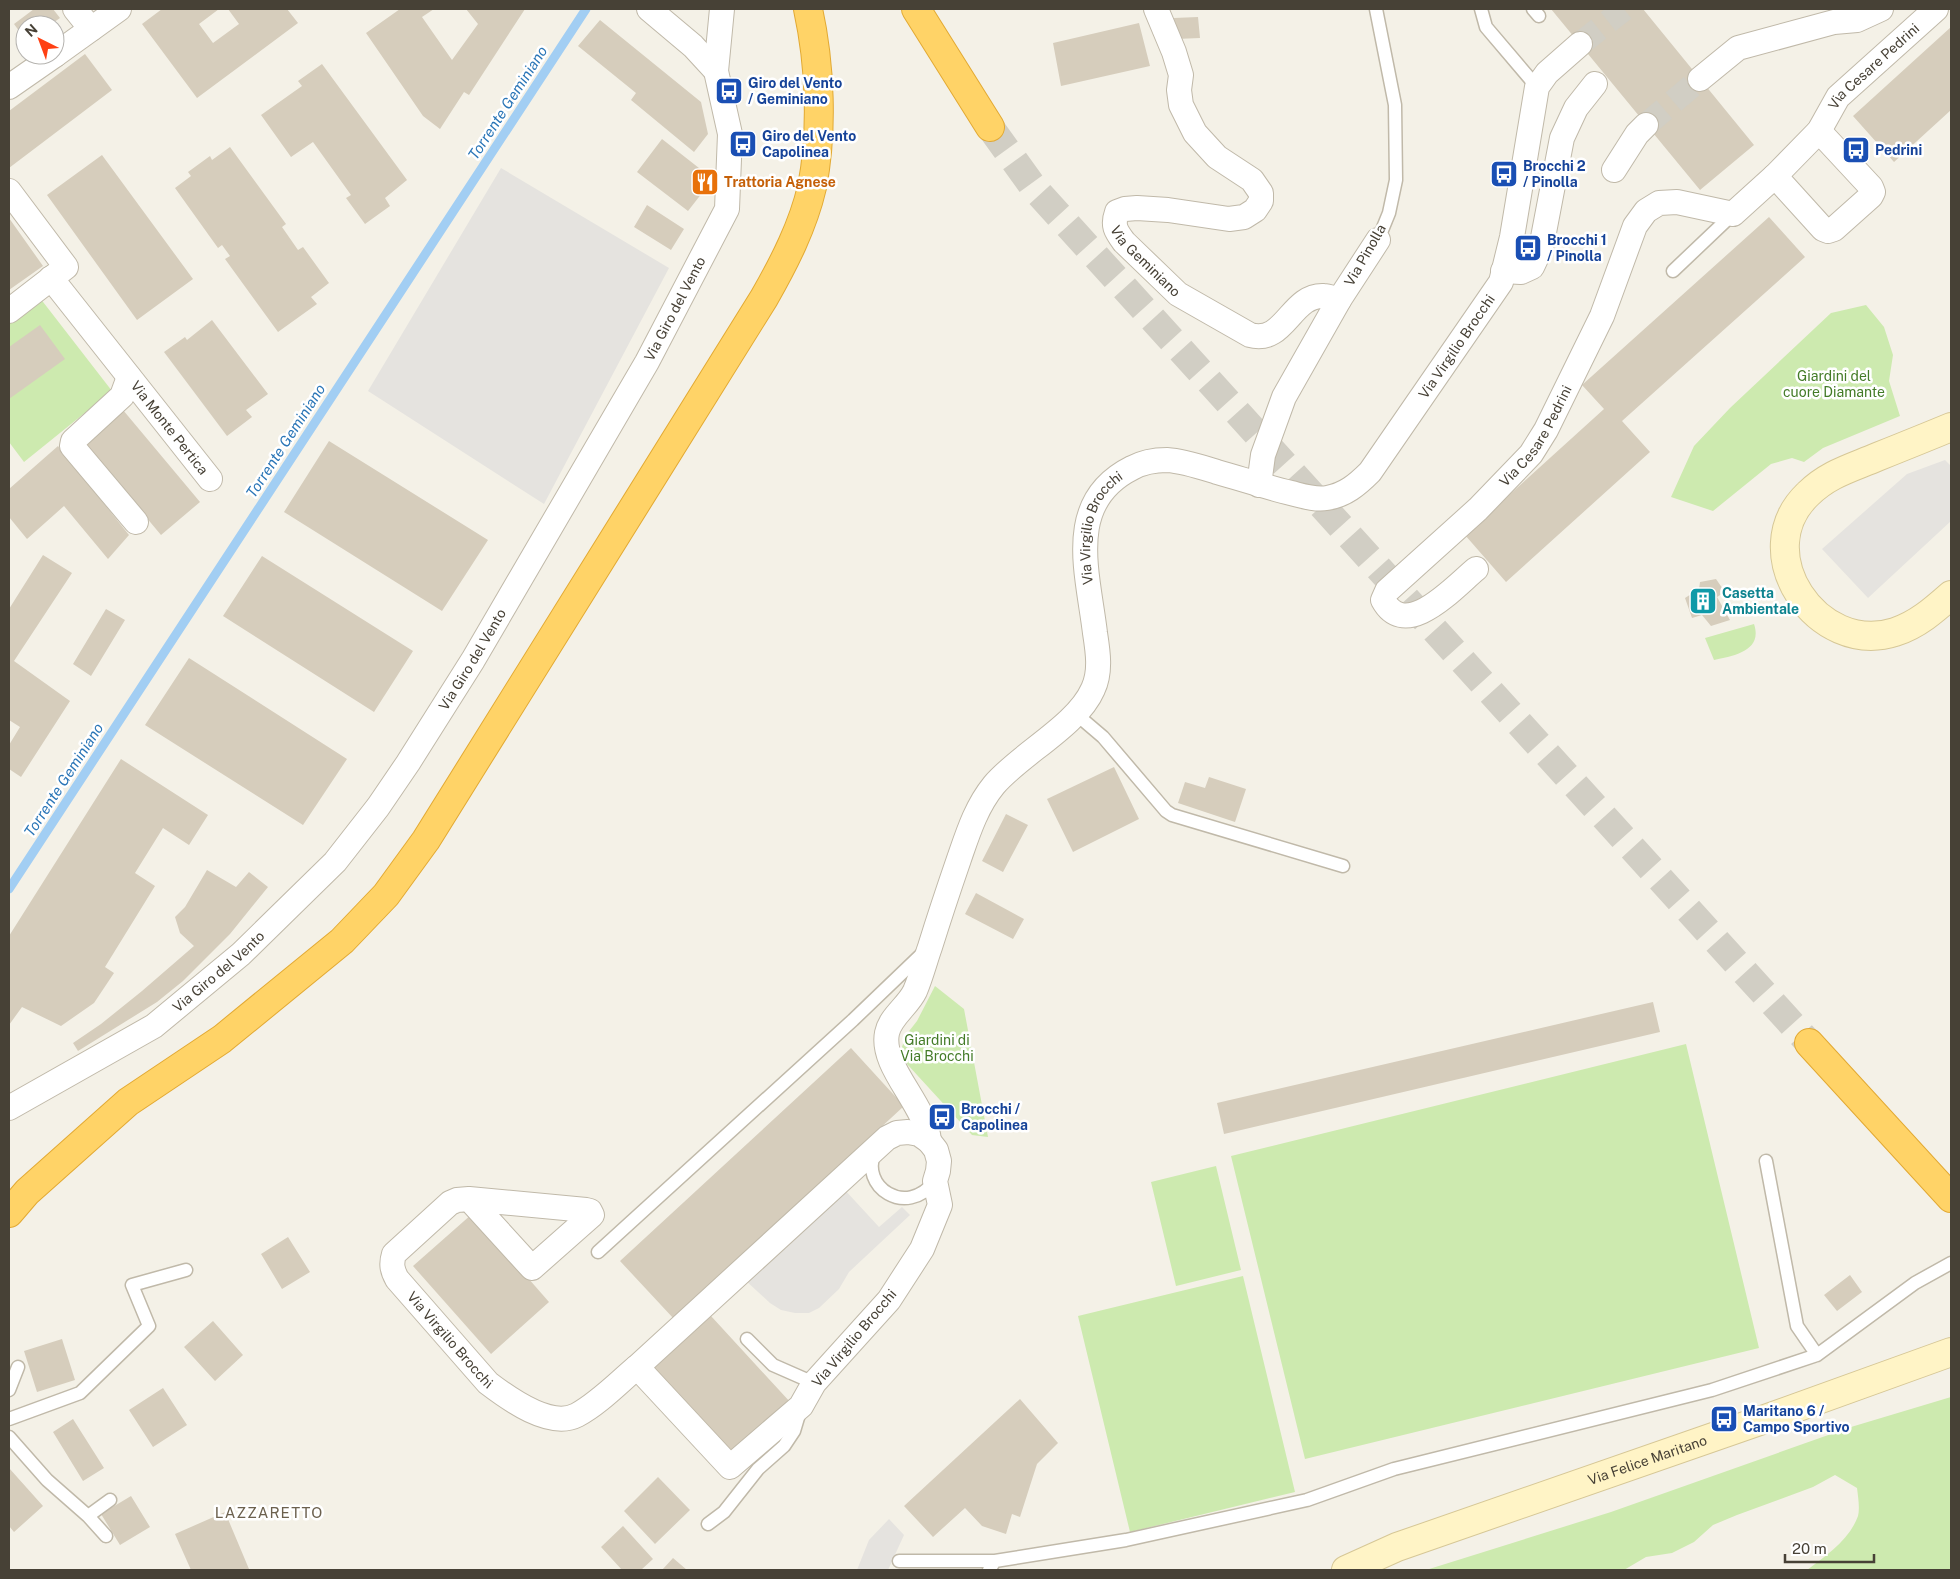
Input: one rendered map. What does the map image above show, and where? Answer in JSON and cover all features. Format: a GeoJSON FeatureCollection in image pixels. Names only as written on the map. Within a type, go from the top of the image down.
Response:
{"type":"FeatureCollection","features":[{"type":"Feature","properties":{"kind":"highway"},"geometry":{"type":"LineString","coordinates":[[9,1213],[27,1192],[128,1102],[229,1033],[342,941],[386,895],[426,840],[764,298],[782,266],[799,229],[812,187],[817,147],[817,66],[808,9]]}},
{"type":"Feature","properties":{"kind":"highway"},"geometry":{"type":"LineString","coordinates":[[921,17],[990,126]]}},
{"type":"Feature","properties":{"kind":"highway"},"geometry":{"type":"LineString","coordinates":[[1809,1043],[1951,1198]]}},
{"type":"Feature","properties":{"kind":"street"},"geometry":{"type":"LineString","coordinates":[[76,9],[92,29]]}},
{"type":"Feature","properties":{"kind":"street"},"geometry":{"type":"LineString","coordinates":[[65,48],[119,9]]}},
{"type":"Feature","properties":{"kind":"street"},"geometry":{"type":"LineString","coordinates":[[649,9],[693,46],[716,71]]}},
{"type":"Feature","properties":{"kind":"street","name":"Via Giro del Vento"},"geometry":{"type":"LineString","coordinates":[[9,1108],[154,1026],[241,954],[335,862],[388,792],[473,660],[647,362],[727,209],[730,134],[716,71],[722,9]]}},
{"type":"Feature","properties":{"kind":"street","name":"Via Geminiano"},"geometry":{"type":"LineString","coordinates":[[1156,9],[1174,52],[1181,75],[1179,90],[1181,105],[1195,133],[1217,157],[1252,180],[1261,193],[1261,201],[1255,210],[1244,217],[1228,220],[1168,210],[1126,209],[1117,212],[1113,222],[1117,232],[1124,242],[1178,294],[1250,335],[1259,337],[1270,335],[1307,300],[1322,296],[1339,300]]}},
{"type":"Feature","properties":{"kind":"street"},"geometry":{"type":"LineString","coordinates":[[1700,79],[1738,48],[1834,22],[1857,20],[1881,9]]}},
{"type":"Feature","properties":{"kind":"street","name":"Via Cesare Pedrini"},"geometry":{"type":"LineString","coordinates":[[1476,569],[1428,609],[1398,616],[1388,610],[1384,600],[1387,591],[1478,509],[1531,454],[1546,430],[1602,316],[1635,226],[1646,211],[1659,203],[1677,202],[1733,214],[1775,176],[1819,131],[1838,97],[1936,9]]}},
{"type":"Feature","properties":{"kind":"street"},"geometry":{"type":"LineString","coordinates":[[1537,87],[1547,73],[1580,44]]}},
{"type":"Feature","properties":{"kind":"street"},"geometry":{"type":"LineString","coordinates":[[9,88],[41,65]]}},
{"type":"Feature","properties":{"kind":"street"},"geometry":{"type":"LineString","coordinates":[[1504,271],[1521,272],[1532,267],[1541,248],[1562,138],[1576,108],[1595,84]]}},
{"type":"Feature","properties":{"kind":"street","name":"Via Virgilio Brocchi"},"geometry":{"type":"LineString","coordinates":[[929,1141],[928,1129],[923,1116],[892,1063],[887,1049],[888,1027],[914,992],[966,838],[981,804],[1002,776],[1076,714],[1087,701],[1094,688],[1099,658],[1085,555],[1085,536],[1090,511],[1104,489],[1122,474],[1134,467],[1156,460],[1187,463],[1259,485],[1311,498],[1326,498],[1356,486],[1370,472],[1501,282],[1512,237],[1537,87]]}},
{"type":"Feature","properties":{"kind":"street"},"geometry":{"type":"LineString","coordinates":[[1614,170],[1637,134],[1646,125]]}},
{"type":"Feature","properties":{"kind":"street"},"geometry":{"type":"LineString","coordinates":[[1775,176],[1823,229],[1828,231],[1834,229],[1871,196],[1871,187],[1819,131]]}},
{"type":"Feature","properties":{"kind":"street"},"geometry":{"type":"LineString","coordinates":[[9,192],[66,267],[9,311]]}},
{"type":"Feature","properties":{"kind":"street","name":"Via Pinolla"},"geometry":{"type":"LineString","coordinates":[[1259,485],[1263,455],[1284,397],[1339,300],[1378,240]]}},
{"type":"Feature","properties":{"kind":"street","name":"Via Monte Pertica"},"geometry":{"type":"LineString","coordinates":[[52,278],[210,479]]}},
{"type":"Feature","properties":{"kind":"street","name":"Via Monte Pertica"},"geometry":{"type":"LineString","coordinates":[[129,377],[122,396],[73,441],[72,446],[136,522]]}},
{"type":"Feature","properties":{"kind":"street"},"geometry":{"type":"LineString","coordinates":[[1951,427],[1828,477],[1807,494],[1795,509],[1788,525],[1785,543],[1786,563],[1794,586],[1803,601],[1832,626],[1850,633],[1872,635],[1893,633],[1911,626],[1924,618],[1951,595]]}},
{"type":"Feature","properties":{"kind":"street","name":"Via Virgilio Brocchi"},"geometry":{"type":"LineString","coordinates":[[469,1198],[532,1268],[592,1215],[590,1211],[586,1210],[469,1198],[456,1200],[450,1203],[400,1247],[394,1254],[392,1262],[393,1271],[397,1279],[488,1383],[505,1396],[526,1407],[546,1416],[559,1419],[576,1416],[599,1400],[892,1135],[908,1132],[919,1134],[929,1141],[936,1150],[939,1161],[935,1181],[940,1199],[939,1211],[922,1249],[909,1270],[889,1300],[814,1383],[802,1406],[734,1465],[730,1467],[637,1367]]}},
{"type":"Feature","properties":{"kind":"street","name":"Via Felice Maritano"},"geometry":{"type":"LineString","coordinates":[[1346,1570],[1397,1547],[1951,1352]]}},
{"type":"Feature","properties":{"kind":"lane","name":"Via Pinolla"},"geometry":{"type":"LineString","coordinates":[[1376,9],[1395,105],[1396,180],[1389,213],[1378,240]]}},
{"type":"Feature","properties":{"kind":"lane"},"geometry":{"type":"LineString","coordinates":[[1481,9],[1486,27],[1537,87]]}},
{"type":"Feature","properties":{"kind":"lane","name":"Via Cesare Pedrini"},"geometry":{"type":"LineString","coordinates":[[1673,271],[1733,214]]}},
{"type":"Feature","properties":{"kind":"lane"},"geometry":{"type":"LineString","coordinates":[[1076,714],[1103,737],[1172,816],[1343,866]]}},
{"type":"Feature","properties":{"kind":"lane","name":"Via Virgilio Brocchi"},"geometry":{"type":"LineString","coordinates":[[598,1252],[853,1020],[930,946]]}},
{"type":"Feature","properties":{"kind":"lane"},"geometry":{"type":"LineString","coordinates":[[878,1146],[873,1156],[874,1178],[880,1188],[889,1194],[898,1198],[909,1199],[920,1196],[935,1181]]}},
{"type":"Feature","properties":{"kind":"lane"},"geometry":{"type":"LineString","coordinates":[[1766,1161],[1797,1326],[1816,1355]]}},
{"type":"Feature","properties":{"kind":"lane"},"geometry":{"type":"LineString","coordinates":[[899,1561],[992,1566],[1126,1540],[1307,1500],[1394,1469],[1712,1390],[1816,1355],[1915,1283],[1951,1263]]}},
{"type":"Feature","properties":{"kind":"lane"},"geometry":{"type":"LineString","coordinates":[[9,1419],[80,1393],[149,1326],[132,1285],[186,1270]]}},
{"type":"Feature","properties":{"kind":"lane"},"geometry":{"type":"LineString","coordinates":[[747,1339],[773,1365],[814,1383]]}},
{"type":"Feature","properties":{"kind":"lane"},"geometry":{"type":"LineString","coordinates":[[9,1390],[18,1367]]}},
{"type":"Feature","properties":{"kind":"lane"},"geometry":{"type":"LineString","coordinates":[[708,1524],[724,1512],[758,1469],[790,1440],[802,1406]]}},
{"type":"Feature","properties":{"kind":"lane"},"geometry":{"type":"LineString","coordinates":[[9,1437],[47,1480],[88,1516],[106,1536]]}},
{"type":"Feature","properties":{"kind":"lane"},"geometry":{"type":"LineString","coordinates":[[88,1516],[110,1500]]}},
{"type":"Feature","properties":{"kind":"green space"},"geometry":{"type":"Polygon","coordinates":[[[40,298],[112,391],[24,462],[9,442],[9,322],[40,298]]]}},
{"type":"Feature","properties":{"kind":"green space","name":"Giardini del cuore Diamante"},"geometry":{"type":"Polygon","coordinates":[[[1866,305],[1884,327],[1893,355],[1889,381],[1900,416],[1823,448],[1804,462],[1792,458],[1771,464],[1713,511],[1671,497],[1694,446],[1730,408],[1831,313],[1866,305]]]}},
{"type":"Feature","properties":{"kind":"green space"},"geometry":{"type":"Polygon","coordinates":[[[1754,624],[1756,633],[1751,646],[1738,654],[1714,660],[1705,638],[1754,624]]]}},
{"type":"Feature","properties":{"kind":"green space","name":"Giardini di Via Brocchi"},"geometry":{"type":"Polygon","coordinates":[[[935,986],[964,1009],[988,1137],[972,1135],[907,1064],[902,1047],[906,1035],[917,1021],[935,986]]]}},
{"type":"Feature","properties":{"kind":"green space"},"geometry":{"type":"Polygon","coordinates":[[[1686,1044],[1759,1348],[1305,1459],[1231,1156],[1686,1044]]]}},
{"type":"Feature","properties":{"kind":"green space"},"geometry":{"type":"Polygon","coordinates":[[[1216,1166],[1241,1270],[1176,1286],[1151,1182],[1216,1166]]]}},
{"type":"Feature","properties":{"kind":"green space"},"geometry":{"type":"Polygon","coordinates":[[[1243,1276],[1295,1492],[1130,1532],[1078,1316],[1243,1276]]]}},
{"type":"Feature","properties":{"kind":"green space"},"geometry":{"type":"Polygon","coordinates":[[[1951,1397],[1951,1570],[1807,1570],[1843,1540],[1858,1516],[1857,1488],[1835,1475],[1813,1487],[1713,1525],[1694,1542],[1672,1553],[1646,1557],[1624,1570],[1426,1570],[1611,1512],[1851,1427],[1951,1397]]]}},
{"type":"Feature","properties":{"kind":"shaded area"},"geometry":{"type":"Polygon","coordinates":[[[501,168],[669,268],[544,504],[368,391],[501,168]]]}},
{"type":"Feature","properties":{"kind":"shaded area"},"geometry":{"type":"Polygon","coordinates":[[[1945,460],[1951,466],[1951,521],[1868,598],[1822,549],[1907,474],[1945,460]]]}},
{"type":"Feature","properties":{"kind":"shaded area"},"geometry":{"type":"Polygon","coordinates":[[[844,1189],[879,1227],[902,1207],[910,1215],[849,1272],[839,1289],[819,1308],[809,1313],[781,1310],[770,1303],[744,1279],[844,1189]]]}},
{"type":"Feature","properties":{"kind":"shaded area"},"geometry":{"type":"Polygon","coordinates":[[[889,1519],[904,1535],[888,1570],[857,1570],[869,1540],[889,1519]]]}},
{"type":"Feature","properties":{"kind":"building"},"geometry":{"type":"Polygon","coordinates":[[[34,9],[53,9],[58,15],[26,15],[34,9]]]}},
{"type":"Feature","properties":{"kind":"building"},"geometry":{"type":"Polygon","coordinates":[[[162,9],[219,9],[199,24],[213,43],[239,24],[228,9],[287,9],[298,23],[197,98],[142,24],[162,9]]]}},
{"type":"Feature","properties":{"kind":"building"},"geometry":{"type":"Polygon","coordinates":[[[400,9],[434,9],[422,17],[452,60],[478,24],[466,9],[525,9],[469,95],[464,92],[440,129],[423,116],[366,33],[400,9]]]}},
{"type":"Feature","properties":{"kind":"building"},"geometry":{"type":"Polygon","coordinates":[[[1551,9],[1643,9],[1754,145],[1700,190],[1551,9]]]}},
{"type":"Feature","properties":{"kind":"building"},"geometry":{"type":"Polygon","coordinates":[[[1198,17],[1200,38],[1176,39],[1174,18],[1198,17]]]}},
{"type":"Feature","properties":{"kind":"building"},"geometry":{"type":"Polygon","coordinates":[[[600,20],[701,102],[708,134],[694,152],[631,100],[636,93],[578,46],[600,20]]]}},
{"type":"Feature","properties":{"kind":"building"},"geometry":{"type":"Polygon","coordinates":[[[1139,23],[1150,66],[1061,86],[1053,43],[1139,23]]]}},
{"type":"Feature","properties":{"kind":"building"},"geometry":{"type":"Polygon","coordinates":[[[1951,27],[1951,110],[1894,162],[1853,116],[1951,27]]]}},
{"type":"Feature","properties":{"kind":"building"},"geometry":{"type":"Polygon","coordinates":[[[85,54],[112,90],[9,168],[9,111],[85,54]]]}},
{"type":"Feature","properties":{"kind":"building"},"geometry":{"type":"Polygon","coordinates":[[[322,64],[407,180],[385,198],[390,206],[365,224],[346,198],[351,195],[313,142],[291,157],[261,115],[302,86],[298,81],[322,64]]]}},
{"type":"Feature","properties":{"kind":"building"},"geometry":{"type":"Polygon","coordinates":[[[662,139],[713,179],[688,211],[637,172],[662,139]]]}},
{"type":"Feature","properties":{"kind":"building"},"geometry":{"type":"Polygon","coordinates":[[[230,147],[286,224],[282,227],[298,250],[303,247],[329,283],[311,297],[317,304],[278,332],[225,259],[230,256],[222,245],[218,248],[175,188],[191,176],[188,172],[210,156],[212,160],[230,147]]]}},
{"type":"Feature","properties":{"kind":"building"},"geometry":{"type":"Polygon","coordinates":[[[102,155],[193,279],[137,320],[47,195],[102,155]]]}},
{"type":"Feature","properties":{"kind":"building"},"geometry":{"type":"Polygon","coordinates":[[[647,205],[684,229],[671,250],[634,227],[647,205]]]}},
{"type":"Feature","properties":{"kind":"building"},"geometry":{"type":"Polygon","coordinates":[[[1769,217],[1805,257],[1622,421],[1650,452],[1506,582],[1465,535],[1604,409],[1582,385],[1769,217]]]}},
{"type":"Feature","properties":{"kind":"building"},"geometry":{"type":"Polygon","coordinates":[[[9,218],[43,266],[9,290],[9,218]]]}},
{"type":"Feature","properties":{"kind":"building"},"geometry":{"type":"Polygon","coordinates":[[[212,320],[268,394],[246,410],[252,417],[227,436],[164,352],[185,337],[187,340],[212,320]]]}},
{"type":"Feature","properties":{"kind":"building"},"geometry":{"type":"Polygon","coordinates":[[[40,325],[65,359],[9,399],[9,347],[40,325]]]}},
{"type":"Feature","properties":{"kind":"building"},"geometry":{"type":"Polygon","coordinates":[[[123,410],[200,502],[161,535],[84,443],[123,410]]]}},
{"type":"Feature","properties":{"kind":"building"},"geometry":{"type":"Polygon","coordinates":[[[329,441],[488,540],[442,611],[284,512],[329,441]]]}},
{"type":"Feature","properties":{"kind":"building"},"geometry":{"type":"Polygon","coordinates":[[[58,446],[129,535],[108,559],[64,506],[27,539],[9,517],[9,489],[58,446]]]}},
{"type":"Feature","properties":{"kind":"building"},"geometry":{"type":"Polygon","coordinates":[[[43,555],[72,573],[14,661],[70,701],[21,777],[9,769],[9,745],[20,727],[9,720],[9,609],[43,555]]]}},
{"type":"Feature","properties":{"kind":"building"},"geometry":{"type":"Polygon","coordinates":[[[262,556],[413,651],[374,712],[223,616],[262,556]]]}},
{"type":"Feature","properties":{"kind":"building","name":"Casetta Ambientale"},"geometry":{"type":"Polygon","coordinates":[[[1716,579],[1725,592],[1717,597],[1730,620],[1711,626],[1702,615],[1692,618],[1685,598],[1699,589],[1700,582],[1716,579]]]}},
{"type":"Feature","properties":{"kind":"building"},"geometry":{"type":"Polygon","coordinates":[[[106,609],[125,620],[91,676],[73,664],[106,609]]]}},
{"type":"Feature","properties":{"kind":"building"},"geometry":{"type":"Polygon","coordinates":[[[189,658],[347,759],[303,825],[145,725],[189,658]]]}},
{"type":"Feature","properties":{"kind":"building"},"geometry":{"type":"Polygon","coordinates":[[[121,759],[208,815],[189,845],[163,828],[135,873],[155,886],[105,967],[114,973],[94,1003],[61,1026],[22,1007],[9,1025],[9,936],[121,759]]]}},
{"type":"Feature","properties":{"kind":"building"},"geometry":{"type":"Polygon","coordinates":[[[1114,767],[1139,819],[1073,852],[1047,799],[1114,767]]]}},
{"type":"Feature","properties":{"kind":"building"},"geometry":{"type":"Polygon","coordinates":[[[1209,777],[1246,789],[1235,822],[1178,803],[1185,782],[1205,788],[1209,777]]]}},
{"type":"Feature","properties":{"kind":"building"},"geometry":{"type":"Polygon","coordinates":[[[1006,814],[1028,825],[1003,872],[982,861],[1006,814]]]}},
{"type":"Feature","properties":{"kind":"building"},"geometry":{"type":"Polygon","coordinates":[[[207,870],[236,887],[249,872],[268,887],[230,934],[183,981],[157,1002],[78,1051],[73,1043],[101,1024],[194,946],[180,933],[175,917],[185,907],[207,870]]]}},
{"type":"Feature","properties":{"kind":"building"},"geometry":{"type":"Polygon","coordinates":[[[976,893],[1024,919],[1013,939],[965,914],[976,893]]]}},
{"type":"Feature","properties":{"kind":"building"},"geometry":{"type":"Polygon","coordinates":[[[1653,1002],[1660,1032],[1224,1134],[1217,1103],[1653,1002]]]}},
{"type":"Feature","properties":{"kind":"building"},"geometry":{"type":"Polygon","coordinates":[[[851,1048],[904,1106],[674,1319],[620,1261],[851,1048]]]}},
{"type":"Feature","properties":{"kind":"building"},"geometry":{"type":"Polygon","coordinates":[[[472,1214],[549,1302],[491,1354],[413,1266],[472,1214]]]}},
{"type":"Feature","properties":{"kind":"building"},"geometry":{"type":"Polygon","coordinates":[[[288,1237],[310,1272],[282,1289],[261,1254],[288,1237]]]}},
{"type":"Feature","properties":{"kind":"building"},"geometry":{"type":"Polygon","coordinates":[[[1850,1275],[1862,1292],[1837,1311],[1824,1295],[1850,1275]]]}},
{"type":"Feature","properties":{"kind":"building"},"geometry":{"type":"Polygon","coordinates":[[[711,1316],[791,1403],[733,1457],[652,1370],[711,1316]]]}},
{"type":"Feature","properties":{"kind":"building"},"geometry":{"type":"Polygon","coordinates":[[[213,1321],[243,1355],[215,1381],[184,1347],[213,1321]]]}},
{"type":"Feature","properties":{"kind":"building"},"geometry":{"type":"Polygon","coordinates":[[[62,1339],[75,1380],[37,1392],[24,1351],[62,1339]]]}},
{"type":"Feature","properties":{"kind":"building"},"geometry":{"type":"Polygon","coordinates":[[[163,1388],[187,1425],[153,1447],[129,1410],[163,1388]]]}},
{"type":"Feature","properties":{"kind":"building"},"geometry":{"type":"Polygon","coordinates":[[[1020,1399],[1058,1443],[1037,1464],[1020,1517],[1012,1514],[1006,1534],[982,1526],[965,1508],[933,1537],[904,1506],[1020,1399]]]}},
{"type":"Feature","properties":{"kind":"building"},"geometry":{"type":"Polygon","coordinates":[[[73,1419],[104,1468],[83,1481],[53,1432],[73,1419]]]}},
{"type":"Feature","properties":{"kind":"building"},"geometry":{"type":"Polygon","coordinates":[[[9,1468],[43,1506],[14,1532],[9,1526],[9,1468]]]}},
{"type":"Feature","properties":{"kind":"building"},"geometry":{"type":"Polygon","coordinates":[[[658,1477],[690,1510],[655,1544],[624,1511],[658,1477]]]}},
{"type":"Feature","properties":{"kind":"building"},"geometry":{"type":"Polygon","coordinates":[[[131,1496],[150,1527],[120,1545],[101,1514],[131,1496]]]}},
{"type":"Feature","properties":{"kind":"building"},"geometry":{"type":"Polygon","coordinates":[[[225,1512],[249,1569],[191,1570],[175,1534],[225,1512]]]}},
{"type":"Feature","properties":{"kind":"building"},"geometry":{"type":"Polygon","coordinates":[[[623,1526],[653,1559],[641,1570],[622,1570],[601,1547],[623,1526]]]}},
{"type":"Feature","properties":{"kind":"building"},"geometry":{"type":"Polygon","coordinates":[[[673,1558],[687,1570],[662,1570],[673,1558]]]}},
{"type":"Feature","properties":{"kind":"waterway","name":"Torrente Geminiano"},"geometry":{"type":"LineString","coordinates":[[9,889],[586,9]]}},
{"type":"Feature","properties":{"kind":"tunnel"},"geometry":{"type":"LineString","coordinates":[[1580,44],[1624,9]]}},
{"type":"Feature","properties":{"kind":"tunnel"},"geometry":{"type":"LineString","coordinates":[[1646,125],[1700,79]]}},
{"type":"Feature","properties":{"kind":"tunnel"},"geometry":{"type":"LineString","coordinates":[[990,127],[1034,188],[1809,1043]]}},
{"type":"Feature","properties":{"kind":"place","name":"Giro del Vento / Geminiano"},"geometry":{"type":"Point","coordinates":[729,91]}},
{"type":"Feature","properties":{"kind":"place","name":"Giro del Vento Capolinea"},"geometry":{"type":"Point","coordinates":[743,144]}},
{"type":"Feature","properties":{"kind":"place","name":"Pedrini"},"geometry":{"type":"Point","coordinates":[1856,150]}},
{"type":"Feature","properties":{"kind":"place","name":"Brocchi 2 / Pinolla"},"geometry":{"type":"Point","coordinates":[1504,174]}},
{"type":"Feature","properties":{"kind":"place","name":"Trattoria Agnese"},"geometry":{"type":"Point","coordinates":[705,182]}},
{"type":"Feature","properties":{"kind":"place","name":"Brocchi 1 / Pinolla"},"geometry":{"type":"Point","coordinates":[1528,248]}},
{"type":"Feature","properties":{"kind":"place","name":"Casetta Ambientale"},"geometry":{"type":"Point","coordinates":[1703,601]}},
{"type":"Feature","properties":{"kind":"place","name":"Brocchi / Capolinea"},"geometry":{"type":"Point","coordinates":[942,1117]}},
{"type":"Feature","properties":{"kind":"place","name":"Maritano 6 / Campo Sportivo"},"geometry":{"type":"Point","coordinates":[1724,1419]}},
{"type":"Feature","properties":{"kind":"district","name":"LAZZARETTO"},"geometry":{"type":"Point","coordinates":[269,1513]}}]}
